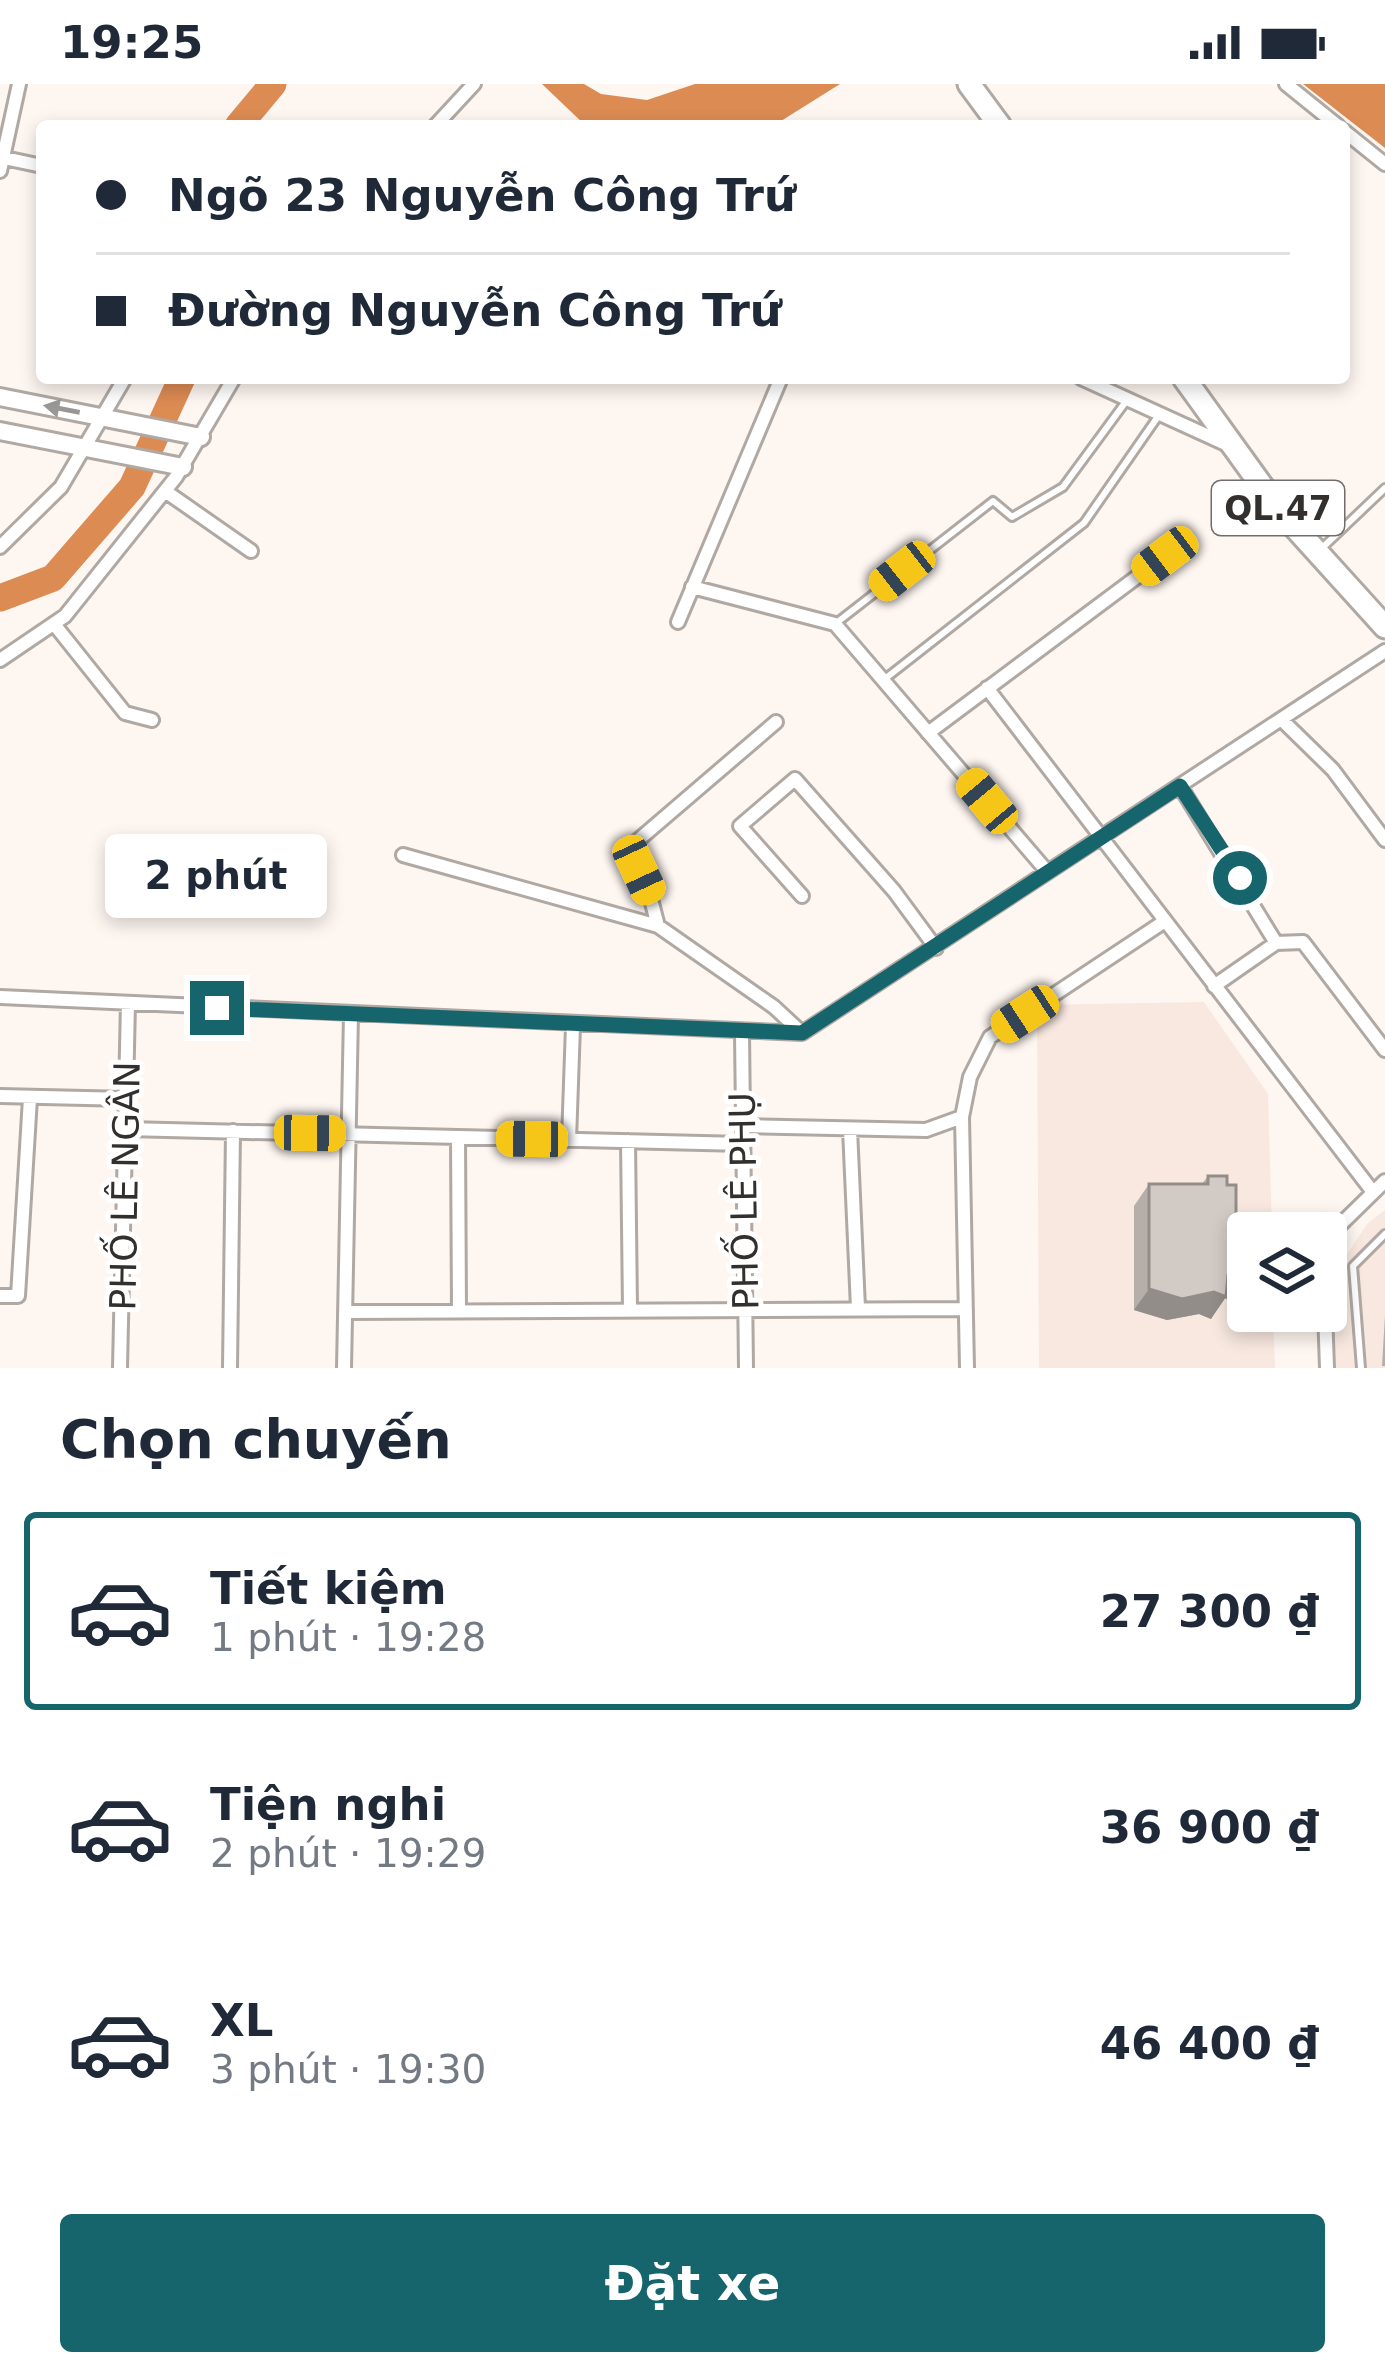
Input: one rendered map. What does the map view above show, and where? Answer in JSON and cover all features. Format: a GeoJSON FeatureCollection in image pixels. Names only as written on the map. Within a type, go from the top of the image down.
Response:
{"type":"FeatureCollection","features":[{"type":"Feature","properties":{"kind":"highway"},"geometry":{"type":"LineString","coordinates":[[973,86],[996,120]]}},
{"type":"Feature","properties":{"kind":"highway","name":"QL.47"},"geometry":{"type":"LineString","coordinates":[[1188,384],[1318,553],[1385,627]]}},
{"type":"Feature","properties":{"kind":"street"},"geometry":{"type":"LineString","coordinates":[[20,84],[1,162],[36,165]]}},
{"type":"Feature","properties":{"kind":"street"},"geometry":{"type":"LineString","coordinates":[[441,120],[474,84]]}},
{"type":"Feature","properties":{"kind":"street"},"geometry":{"type":"LineString","coordinates":[[1286,84],[1331,120]]}},
{"type":"Feature","properties":{"kind":"street"},"geometry":{"type":"LineString","coordinates":[[1350,135],[1385,164]]}},
{"type":"Feature","properties":{"kind":"street"},"geometry":{"type":"LineString","coordinates":[[0,547],[61,487],[88,447],[114,420],[123,384]]}},
{"type":"Feature","properties":{"kind":"street"},"geometry":{"type":"LineString","coordinates":[[0,660],[54,624],[183,467],[231,384]]}},
{"type":"Feature","properties":{"kind":"street"},"geometry":{"type":"LineString","coordinates":[[678,622],[778,384]]}},
{"type":"Feature","properties":{"kind":"street"},"geometry":{"type":"LineString","coordinates":[[1094,384],[1235,448]]}},
{"type":"Feature","properties":{"kind":"street"},"geometry":{"type":"LineString","coordinates":[[0,397],[201,437]]}},
{"type":"Feature","properties":{"kind":"street"},"geometry":{"type":"LineString","coordinates":[[0,431],[183,467]]}},
{"type":"Feature","properties":{"kind":"street"},"geometry":{"type":"LineString","coordinates":[[165,491],[251,551]]}},
{"type":"Feature","properties":{"kind":"street"},"geometry":{"type":"LineString","coordinates":[[928,733],[1165,556]]}},
{"type":"Feature","properties":{"kind":"street"},"geometry":{"type":"LineString","coordinates":[[692,587],[835,624],[1045,869]]}},
{"type":"Feature","properties":{"kind":"street"},"geometry":{"type":"LineString","coordinates":[[54,624],[125,713],[152,721]]}},
{"type":"Feature","properties":{"kind":"street"},"geometry":{"type":"LineString","coordinates":[[0,998],[742,1034],[802,1033],[936,949],[1045,869],[1284,722],[1385,651]]}},
{"type":"Feature","properties":{"kind":"street"},"geometry":{"type":"LineString","coordinates":[[987,688],[1373,1192]]}},
{"type":"Feature","properties":{"kind":"street"},"geometry":{"type":"LineString","coordinates":[[658,926],[636,842],[776,722]]}},
{"type":"Feature","properties":{"kind":"street"},"geometry":{"type":"LineString","coordinates":[[1284,722],[1333,770],[1385,840]]}},
{"type":"Feature","properties":{"kind":"street"},"geometry":{"type":"LineString","coordinates":[[802,896],[740,826],[795,779],[895,892],[936,949]]}},
{"type":"Feature","properties":{"kind":"street"},"geometry":{"type":"LineString","coordinates":[[1180,786],[1276,943]]}},
{"type":"Feature","properties":{"kind":"street"},"geometry":{"type":"LineString","coordinates":[[403,855],[658,926],[774,1007],[802,1033]]}},
{"type":"Feature","properties":{"kind":"street"},"geometry":{"type":"LineString","coordinates":[[967,1368],[962,1117],[970,1077],[990,1037],[1165,921]]}},
{"type":"Feature","properties":{"kind":"street"},"geometry":{"type":"LineString","coordinates":[[1214,986],[1276,943],[1303,942],[1385,1050]]}},
{"type":"Feature","properties":{"kind":"street","name":"PHỐ LÊ NGÂN"},"geometry":{"type":"LineString","coordinates":[[120,1368],[128,1003]]}},
{"type":"Feature","properties":{"kind":"street"},"geometry":{"type":"LineString","coordinates":[[344,1368],[351,1014]]}},
{"type":"Feature","properties":{"kind":"street"},"geometry":{"type":"LineString","coordinates":[[569,1140],[573,1026]]}},
{"type":"Feature","properties":{"kind":"street","name":"PHỐ LÊ PHỤ"},"geometry":{"type":"LineString","coordinates":[[742,1034],[746,1368]]}},
{"type":"Feature","properties":{"kind":"street"},"geometry":{"type":"LineString","coordinates":[[0,1096],[128,1099]]}},
{"type":"Feature","properties":{"kind":"street"},"geometry":{"type":"LineString","coordinates":[[0,1296],[18,1296],[30,1098]]}},
{"type":"Feature","properties":{"kind":"street"},"geometry":{"type":"LineString","coordinates":[[743,1126],[926,1130],[962,1117]]}},
{"type":"Feature","properties":{"kind":"street"},"geometry":{"type":"LineString","coordinates":[[128,1129],[743,1144]]}},
{"type":"Feature","properties":{"kind":"street"},"geometry":{"type":"LineString","coordinates":[[850,1129],[858,1308]]}},
{"type":"Feature","properties":{"kind":"street"},"geometry":{"type":"LineString","coordinates":[[230,1368],[233,1131]]}},
{"type":"Feature","properties":{"kind":"street"},"geometry":{"type":"LineString","coordinates":[[458,1137],[459,1310]]}},
{"type":"Feature","properties":{"kind":"street"},"geometry":{"type":"LineString","coordinates":[[628,1142],[630,1309]]}},
{"type":"Feature","properties":{"kind":"street"},"geometry":{"type":"LineString","coordinates":[[1347,1218],[1385,1181]]}},
{"type":"Feature","properties":{"kind":"street"},"geometry":{"type":"LineString","coordinates":[[346,1312],[966,1309]]}},
{"type":"Feature","properties":{"kind":"street"},"geometry":{"type":"LineString","coordinates":[[1326,1332],[1327,1368]]}},
{"type":"Feature","properties":{"kind":"lane"},"geometry":{"type":"LineString","coordinates":[[835,624],[993,501],[1012,517],[1063,487],[1127,399]]}},
{"type":"Feature","properties":{"kind":"lane"},"geometry":{"type":"LineString","coordinates":[[883,680],[1084,523],[1160,414]]}},
{"type":"Feature","properties":{"kind":"lane"},"geometry":{"type":"LineString","coordinates":[[1318,553],[1385,488]]}},
{"type":"Feature","properties":{"kind":"lane"},"geometry":{"type":"LineString","coordinates":[[1360,1368],[1353,1266],[1385,1234]]}},
{"type":"Feature","properties":{"kind":"shaded area"},"geometry":{"type":"Polygon","coordinates":[[[542,84],[584,84],[601,94],[647,100],[695,84],[840,84],[783,120],[580,120],[542,84]]]}},
{"type":"Feature","properties":{"kind":"shaded area"},"geometry":{"type":"Polygon","coordinates":[[[1303,84],[1385,84],[1385,148],[1303,84]]]}},
{"type":"Feature","properties":{"kind":"shaded area"},"geometry":{"type":"Polygon","coordinates":[[[1204,1002],[1268,1094],[1271,1212],[1227,1212],[1227,1332],[1274,1332],[1275,1368],[1039,1368],[1037,1005],[1204,1002]]]}},
{"type":"Feature","properties":{"kind":"shaded area"},"geometry":{"type":"Polygon","coordinates":[[[1385,1210],[1385,1368],[1333,1368],[1333,1332],[1347,1332],[1347,1254],[1367,1224],[1385,1210]]]}},
{"type":"Feature","properties":{"kind":"building"},"geometry":{"type":"Polygon","coordinates":[[[1208,1176],[1227,1176],[1227,1185],[1236,1185],[1236,1212],[1227,1212],[1226,1297],[1214,1292],[1182,1299],[1149,1289],[1149,1184],[1208,1184],[1208,1176]]]}},
{"type":"Feature","properties":{"kind":"waterway"},"geometry":{"type":"LineString","coordinates":[[243,120],[273,84]]}},
{"type":"Feature","properties":{"kind":"waterway"},"geometry":{"type":"LineString","coordinates":[[0,598],[53,578],[132,487],[179,384]]}},
{"type":"Feature","properties":{"kind":"route"},"geometry":{"type":"LineString","coordinates":[[217,1008],[782,1036],[821,1024],[936,949],[1045,869],[1180,786],[1240,878]]}}]}
